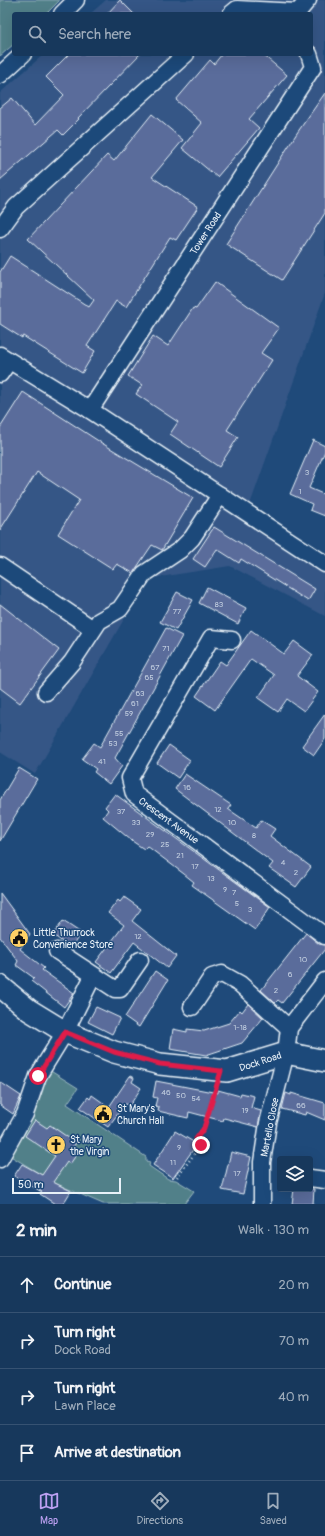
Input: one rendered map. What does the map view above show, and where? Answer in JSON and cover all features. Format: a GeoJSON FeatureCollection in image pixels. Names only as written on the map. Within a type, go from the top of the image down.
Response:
{"type":"FeatureCollection","features":[{"type":"Feature","properties":{"kind":"main road","name":"Dock Road"},"geometry":{"type":"LineString","coordinates":[[0,986],[29,1010],[65,1032],[114,1052],[160,1064],[228,1071],[286,1053],[325,1061]]}},
{"type":"Feature","properties":{"kind":"street"},"geometry":{"type":"LineString","coordinates":[[64,12],[76,0]]}},
{"type":"Feature","properties":{"kind":"street"},"geometry":{"type":"LineString","coordinates":[[233,12],[237,9],[301,9]]}},
{"type":"Feature","properties":{"kind":"street"},"geometry":{"type":"LineString","coordinates":[[0,75],[21,56]]}},
{"type":"Feature","properties":{"kind":"street"},"geometry":{"type":"LineString","coordinates":[[0,229],[16,207],[184,56]]}},
{"type":"Feature","properties":{"kind":"street","name":"Tower Road"},"geometry":{"type":"LineString","coordinates":[[90,410],[313,68],[310,56]]}},
{"type":"Feature","properties":{"kind":"street"},"geometry":{"type":"LineString","coordinates":[[3,363],[90,410],[325,564]]}},
{"type":"Feature","properties":{"kind":"street"},"geometry":{"type":"LineString","coordinates":[[46,692],[72,662],[99,621],[120,609],[144,574],[180,550],[192,538],[220,495]]}},
{"type":"Feature","properties":{"kind":"street"},"geometry":{"type":"LineString","coordinates":[[0,566],[94,629]]}},
{"type":"Feature","properties":{"kind":"street","name":"Crescent Avenue"},"geometry":{"type":"LineString","coordinates":[[232,640],[210,638],[130,778],[134,794],[325,936]]}},
{"type":"Feature","properties":{"kind":"street"},"geometry":{"type":"LineString","coordinates":[[56,951],[115,989],[120,989],[140,960]]}},
{"type":"Feature","properties":{"kind":"street"},"geometry":{"type":"LineString","coordinates":[[192,1007],[212,977],[222,974],[240,984],[289,1028],[325,981]]}},
{"type":"Feature","properties":{"kind":"street"},"geometry":{"type":"LineString","coordinates":[[0,1159],[25,1114],[38,1076],[65,1032],[93,976]]}},
{"type":"Feature","properties":{"kind":"street","name":"Martello Close"},"geometry":{"type":"LineString","coordinates":[[262,1203],[262,1162],[268,1123],[286,1053],[289,1028]]}},
{"type":"Feature","properties":{"kind":"street"},"geometry":{"type":"LineString","coordinates":[[313,1178],[325,1180]]}},
{"type":"Feature","properties":{"kind":"path"},"geometry":{"type":"LineString","coordinates":[[177,1177],[201,1145],[196,1139],[204,1128],[221,1071]]}},
{"type":"Feature","properties":{"kind":"shaded area"},"geometry":{"type":"Polygon","coordinates":[[[106,0],[325,0],[325,293],[247,513],[325,564],[325,616],[230,566],[147,579],[35,774],[0,752],[0,93],[42,56],[313,56],[313,12],[92,12],[106,0]]]}},
{"type":"Feature","properties":{"kind":"green space"},"geometry":{"type":"Polygon","coordinates":[[[0,0],[60,0],[48,12],[12,12],[12,46],[0,56],[0,0]]]}},
{"type":"Feature","properties":{"kind":"green space"},"geometry":{"type":"Polygon","coordinates":[[[49,1070],[78,1088],[67,1104],[146,1157],[146,1161],[150,1162],[149,1166],[168,1179],[176,1180],[194,1191],[184,1204],[103,1204],[57,1184],[4,1152],[49,1070]]]}},
{"type":"Feature","properties":{"kind":"building"},"geometry":{"type":"Polygon","coordinates":[[[120,0],[132,12],[109,12],[120,0]]]}},
{"type":"Feature","properties":{"kind":"building"},"geometry":{"type":"Polygon","coordinates":[[[67,56],[138,56],[63,135],[58,130],[0,180],[0,108],[12,98],[35,125],[64,95],[46,77],[67,56]]]}},
{"type":"Feature","properties":{"kind":"building"},"geometry":{"type":"Polygon","coordinates":[[[220,56],[264,56],[287,75],[249,119],[259,128],[217,177],[182,148],[202,123],[176,100],[210,60],[214,64],[220,56]]]}},
{"type":"Feature","properties":{"kind":"building"},"geometry":{"type":"Polygon","coordinates":[[[325,93],[325,213],[282,280],[226,244],[297,133],[325,93]]]}},
{"type":"Feature","properties":{"kind":"building"},"geometry":{"type":"Polygon","coordinates":[[[152,114],[183,140],[152,177],[198,207],[176,240],[170,237],[126,307],[116,301],[87,346],[95,351],[82,373],[23,336],[22,338],[0,324],[0,272],[10,256],[89,307],[94,300],[28,239],[107,155],[114,161],[152,114]]]}},
{"type":"Feature","properties":{"kind":"building"},"geometry":{"type":"Polygon","coordinates":[[[215,282],[279,328],[261,353],[272,360],[227,430],[238,437],[219,467],[170,434],[178,422],[136,394],[142,385],[128,376],[153,336],[168,346],[193,308],[196,309],[215,282]]]}},
{"type":"Feature","properties":{"kind":"building"},"geometry":{"type":"Polygon","coordinates":[[[23,392],[100,442],[193,498],[162,550],[152,545],[133,573],[117,564],[113,569],[58,534],[79,500],[37,472],[0,530],[0,428],[23,392]]]}},
{"type":"Feature","properties":{"kind":"building"},"geometry":{"type":"Polygon","coordinates":[[[313,440],[325,446],[325,451],[309,488],[325,495],[325,516],[310,510],[312,504],[290,494],[313,440]]]}},
{"type":"Feature","properties":{"kind":"building"},"geometry":{"type":"Polygon","coordinates":[[[214,527],[315,589],[308,601],[241,559],[239,563],[217,549],[205,567],[193,559],[214,527]]]}},
{"type":"Feature","properties":{"kind":"building"},"geometry":{"type":"Polygon","coordinates":[[[207,587],[246,608],[238,624],[199,603],[207,587]]]}},
{"type":"Feature","properties":{"kind":"building"},"geometry":{"type":"Polygon","coordinates":[[[177,592],[193,600],[176,630],[160,622],[177,592]]]}},
{"type":"Feature","properties":{"kind":"building"},"geometry":{"type":"Polygon","coordinates":[[[0,604],[59,650],[20,703],[0,688],[0,604]]]}},
{"type":"Feature","properties":{"kind":"building"},"geometry":{"type":"Polygon","coordinates":[[[166,628],[182,636],[115,758],[122,766],[109,784],[94,772],[96,769],[82,759],[94,743],[100,747],[166,628]]]}},
{"type":"Feature","properties":{"kind":"building"},"geometry":{"type":"Polygon","coordinates":[[[251,630],[284,654],[294,641],[313,655],[297,676],[318,692],[304,711],[287,699],[278,712],[258,698],[274,675],[251,659],[215,710],[196,696],[220,661],[226,665],[251,630]]]}},
{"type":"Feature","properties":{"kind":"building"},"geometry":{"type":"Polygon","coordinates":[[[325,714],[325,739],[314,755],[302,746],[325,714]]]}},
{"type":"Feature","properties":{"kind":"building"},"geometry":{"type":"Polygon","coordinates":[[[169,745],[190,760],[178,778],[157,763],[169,745]]]}},
{"type":"Feature","properties":{"kind":"building"},"geometry":{"type":"Polygon","coordinates":[[[19,768],[37,779],[0,841],[0,800],[19,768]]]}},
{"type":"Feature","properties":{"kind":"building"},"geometry":{"type":"Polygon","coordinates":[[[185,774],[231,805],[228,809],[256,828],[261,820],[275,829],[270,836],[311,867],[296,887],[269,868],[273,863],[175,789],[185,774]]]}},
{"type":"Feature","properties":{"kind":"building"},"geometry":{"type":"Polygon","coordinates":[[[115,794],[270,907],[255,930],[192,885],[194,882],[147,846],[144,849],[103,817],[108,810],[105,807],[115,794]]]}},
{"type":"Feature","properties":{"kind":"building"},"geometry":{"type":"Polygon","coordinates":[[[0,893],[30,934],[20,949],[44,968],[42,970],[74,993],[64,1007],[31,981],[34,978],[16,965],[18,961],[0,937],[0,893]]]}},
{"type":"Feature","properties":{"kind":"building"},"geometry":{"type":"Polygon","coordinates":[[[124,897],[141,909],[132,921],[176,956],[167,968],[134,942],[111,973],[96,962],[124,925],[108,913],[118,900],[120,902],[124,897]]]}},
{"type":"Feature","properties":{"kind":"building"},"geometry":{"type":"Polygon","coordinates":[[[63,921],[81,933],[71,948],[53,935],[63,921]]]}},
{"type":"Feature","properties":{"kind":"building"},"geometry":{"type":"Polygon","coordinates":[[[306,933],[319,944],[325,945],[325,949],[282,1003],[278,1000],[275,1003],[261,990],[306,933]]]}},
{"type":"Feature","properties":{"kind":"building"},"geometry":{"type":"Polygon","coordinates":[[[155,971],[168,980],[139,1027],[125,1017],[155,971]]]}},
{"type":"Feature","properties":{"kind":"building"},"geometry":{"type":"Polygon","coordinates":[[[248,1004],[263,1018],[242,1043],[206,1055],[170,1049],[173,1029],[187,1032],[187,1029],[204,1031],[229,1023],[240,1010],[242,1012],[248,1004]]]}},
{"type":"Feature","properties":{"kind":"building"},"geometry":{"type":"Polygon","coordinates":[[[96,1007],[120,1018],[112,1034],[88,1022],[96,1007]]]}},
{"type":"Feature","properties":{"kind":"building"},"geometry":{"type":"Polygon","coordinates":[[[130,1076],[134,1078],[132,1082],[141,1088],[130,1105],[125,1104],[108,1127],[80,1108],[88,1097],[90,1099],[92,1095],[109,1107],[130,1076]]]}},
{"type":"Feature","properties":{"kind":"building"},"geometry":{"type":"Polygon","coordinates":[[[156,1081],[218,1093],[218,1090],[240,1096],[241,1093],[254,1096],[251,1108],[261,1111],[258,1127],[224,1118],[223,1121],[189,1112],[188,1118],[158,1111],[159,1107],[155,1106],[157,1098],[153,1097],[156,1081]]]}},
{"type":"Feature","properties":{"kind":"building"},"geometry":{"type":"Polygon","coordinates":[[[0,1082],[21,1096],[13,1114],[0,1105],[0,1082]]]}},
{"type":"Feature","properties":{"kind":"building"},"geometry":{"type":"Polygon","coordinates":[[[286,1093],[291,1095],[291,1093],[325,1103],[325,1120],[306,1112],[305,1115],[282,1109],[286,1093]]]}},
{"type":"Feature","properties":{"kind":"building"},"geometry":{"type":"Polygon","coordinates":[[[35,1120],[47,1128],[50,1125],[76,1143],[73,1147],[79,1151],[70,1164],[67,1162],[53,1182],[71,1191],[63,1204],[55,1204],[40,1194],[42,1192],[14,1176],[22,1164],[42,1175],[55,1156],[25,1136],[35,1120]]]}},
{"type":"Feature","properties":{"kind":"building"},"geometry":{"type":"Polygon","coordinates":[[[175,1131],[197,1144],[173,1178],[153,1165],[175,1131]]]}},
{"type":"Feature","properties":{"kind":"building"},"geometry":{"type":"Polygon","coordinates":[[[231,1152],[251,1157],[243,1194],[222,1190],[231,1152]]]}},
{"type":"Feature","properties":{"kind":"building"},"geometry":{"type":"Polygon","coordinates":[[[314,1189],[313,1204],[292,1204],[294,1192],[313,1192],[314,1189]]]}},
{"type":"Feature","properties":{"kind":"place","name":"Little Thurrock Convenience Store"},"geometry":{"type":"Point","coordinates":[19,938]}},
{"type":"Feature","properties":{"kind":"place","name":"St Mary's Church Hall"},"geometry":{"type":"Point","coordinates":[103,1114]}},
{"type":"Feature","properties":{"kind":"place","name":"St Mary the Virgin"},"geometry":{"type":"Point","coordinates":[56,1145]}},
{"type":"Feature","properties":{"kind":"route"},"geometry":{"type":"LineString","coordinates":[[38,1076],[65,1032],[86,1042],[114,1052],[160,1064],[221,1071],[204,1128],[196,1139],[201,1145]]}}]}
